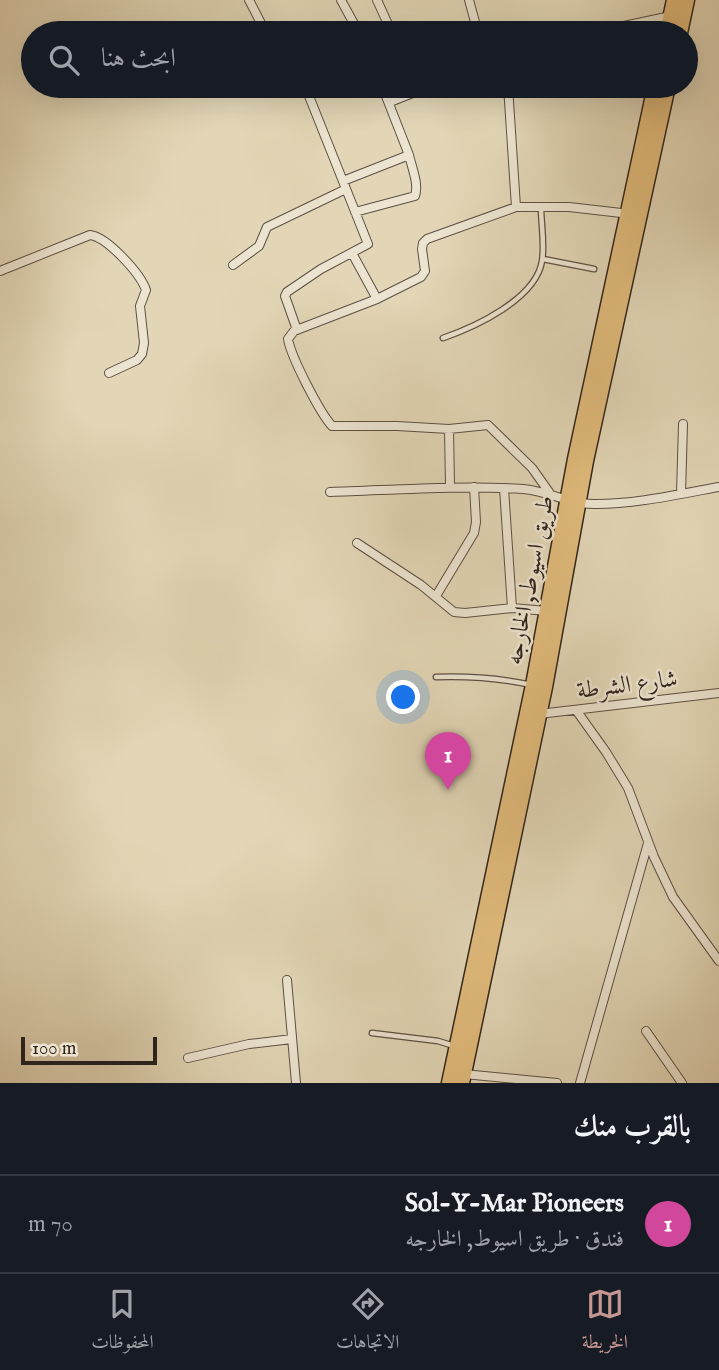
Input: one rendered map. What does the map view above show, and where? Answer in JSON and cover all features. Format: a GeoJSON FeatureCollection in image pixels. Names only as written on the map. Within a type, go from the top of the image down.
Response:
{"type":"FeatureCollection","features":[{"type":"Feature","properties":{"kind":"highway"},"geometry":{"type":"LineString","coordinates":[[670,21],[674,0]]}},
{"type":"Feature","properties":{"kind":"highway"},"geometry":{"type":"LineString","coordinates":[[683,21],[687,0]]}},
{"type":"Feature","properties":{"kind":"highway","name":"طريق اسيوط, الخارجه"},"geometry":{"type":"LineString","coordinates":[[449,1083],[539,714],[539,686],[547,611],[573,502],[586,461],[654,98]]}},
{"type":"Feature","properties":{"kind":"highway","name":"طريق اسيوط, الخارجه"},"geometry":{"type":"LineString","coordinates":[[633,215],[665,98]]}},
{"type":"Feature","properties":{"kind":"highway","name":"طريق اسيوط, الخارجه"},"geometry":{"type":"LineString","coordinates":[[463,1078],[501,865],[539,686],[573,502]]}},
{"type":"Feature","properties":{"kind":"street"},"geometry":{"type":"LineString","coordinates":[[249,0],[260,21]]}},
{"type":"Feature","properties":{"kind":"street"},"geometry":{"type":"LineString","coordinates":[[341,0],[352,21]]}},
{"type":"Feature","properties":{"kind":"street"},"geometry":{"type":"LineString","coordinates":[[377,0],[387,21]]}},
{"type":"Feature","properties":{"kind":"street"},"geometry":{"type":"LineString","coordinates":[[469,0],[475,21]]}},
{"type":"Feature","properties":{"kind":"street"},"geometry":{"type":"LineString","coordinates":[[647,21],[671,16]]}},
{"type":"Feature","properties":{"kind":"street"},"geometry":{"type":"LineString","coordinates":[[296,330],[286,294],[306,278],[368,244],[310,98]]}},
{"type":"Feature","properties":{"kind":"street"},"geometry":{"type":"LineString","coordinates":[[355,212],[415,197],[417,192],[409,155],[388,98]]}},
{"type":"Feature","properties":{"kind":"street"},"geometry":{"type":"LineString","coordinates":[[390,103],[398,98]]}},
{"type":"Feature","properties":{"kind":"street"},"geometry":{"type":"LineString","coordinates":[[509,98],[516,207]]}},
{"type":"Feature","properties":{"kind":"street"},"geometry":{"type":"LineString","coordinates":[[233,265],[257,247],[267,227],[345,185],[409,155]]}},
{"type":"Feature","properties":{"kind":"street"},"geometry":{"type":"LineString","coordinates":[[549,492],[532,468],[492,426],[485,424],[449,429],[332,426],[288,343],[288,336],[296,330],[377,299],[423,275],[425,267],[422,249],[425,241],[516,207],[541,206],[633,215]]}},
{"type":"Feature","properties":{"kind":"street"},"geometry":{"type":"LineString","coordinates":[[0,271],[90,235],[108,245],[137,274],[146,290],[140,306],[144,343],[142,354],[137,360],[109,373]]}},
{"type":"Feature","properties":{"kind":"street"},"geometry":{"type":"LineString","coordinates":[[352,253],[377,299]]}},
{"type":"Feature","properties":{"kind":"street"},"geometry":{"type":"LineString","coordinates":[[681,494],[683,424]]}},
{"type":"Feature","properties":{"kind":"street"},"geometry":{"type":"LineString","coordinates":[[449,429],[450,486]]}},
{"type":"Feature","properties":{"kind":"street"},"geometry":{"type":"LineString","coordinates":[[330,492],[450,486],[504,488],[549,492],[573,502],[615,503],[719,487]]}},
{"type":"Feature","properties":{"kind":"street"},"geometry":{"type":"LineString","coordinates":[[436,596],[474,533],[474,487]]}},
{"type":"Feature","properties":{"kind":"street"},"geometry":{"type":"LineString","coordinates":[[504,488],[512,608]]}},
{"type":"Feature","properties":{"kind":"street"},"geometry":{"type":"LineString","coordinates":[[357,543],[436,596],[448,608],[458,612],[512,608],[547,611]]}},
{"type":"Feature","properties":{"kind":"street","name":"شارع الشرطة"},"geometry":{"type":"LineString","coordinates":[[539,714],[719,693]]}},
{"type":"Feature","properties":{"kind":"street"},"geometry":{"type":"LineString","coordinates":[[576,710],[628,788],[648,842],[673,897],[719,961]]}},
{"type":"Feature","properties":{"kind":"street"},"geometry":{"type":"LineString","coordinates":[[580,1083],[648,842]]}},
{"type":"Feature","properties":{"kind":"street"},"geometry":{"type":"LineString","coordinates":[[287,980],[296,1083]]}},
{"type":"Feature","properties":{"kind":"street"},"geometry":{"type":"LineString","coordinates":[[646,1031],[682,1083]]}},
{"type":"Feature","properties":{"kind":"street"},"geometry":{"type":"LineString","coordinates":[[188,1058],[249,1044],[292,1039]]}},
{"type":"Feature","properties":{"kind":"street"},"geometry":{"type":"LineString","coordinates":[[463,1078],[556,1083]]}},
{"type":"Feature","properties":{"kind":"lane"},"geometry":{"type":"LineString","coordinates":[[443,338],[475,326],[508,304],[535,279],[543,259],[541,206]]}},
{"type":"Feature","properties":{"kind":"lane"},"geometry":{"type":"LineString","coordinates":[[543,259],[594,269]]}},
{"type":"Feature","properties":{"kind":"lane"},"geometry":{"type":"LineString","coordinates":[[436,677],[485,678],[539,686]]}},
{"type":"Feature","properties":{"kind":"lane"},"geometry":{"type":"LineString","coordinates":[[372,1033],[438,1041],[456,1047]]}},
{"type":"Feature","properties":{"kind":"place","name":"Sol-Y-Mar Pioneers"},"geometry":{"type":"Point","coordinates":[448,790]}}]}
